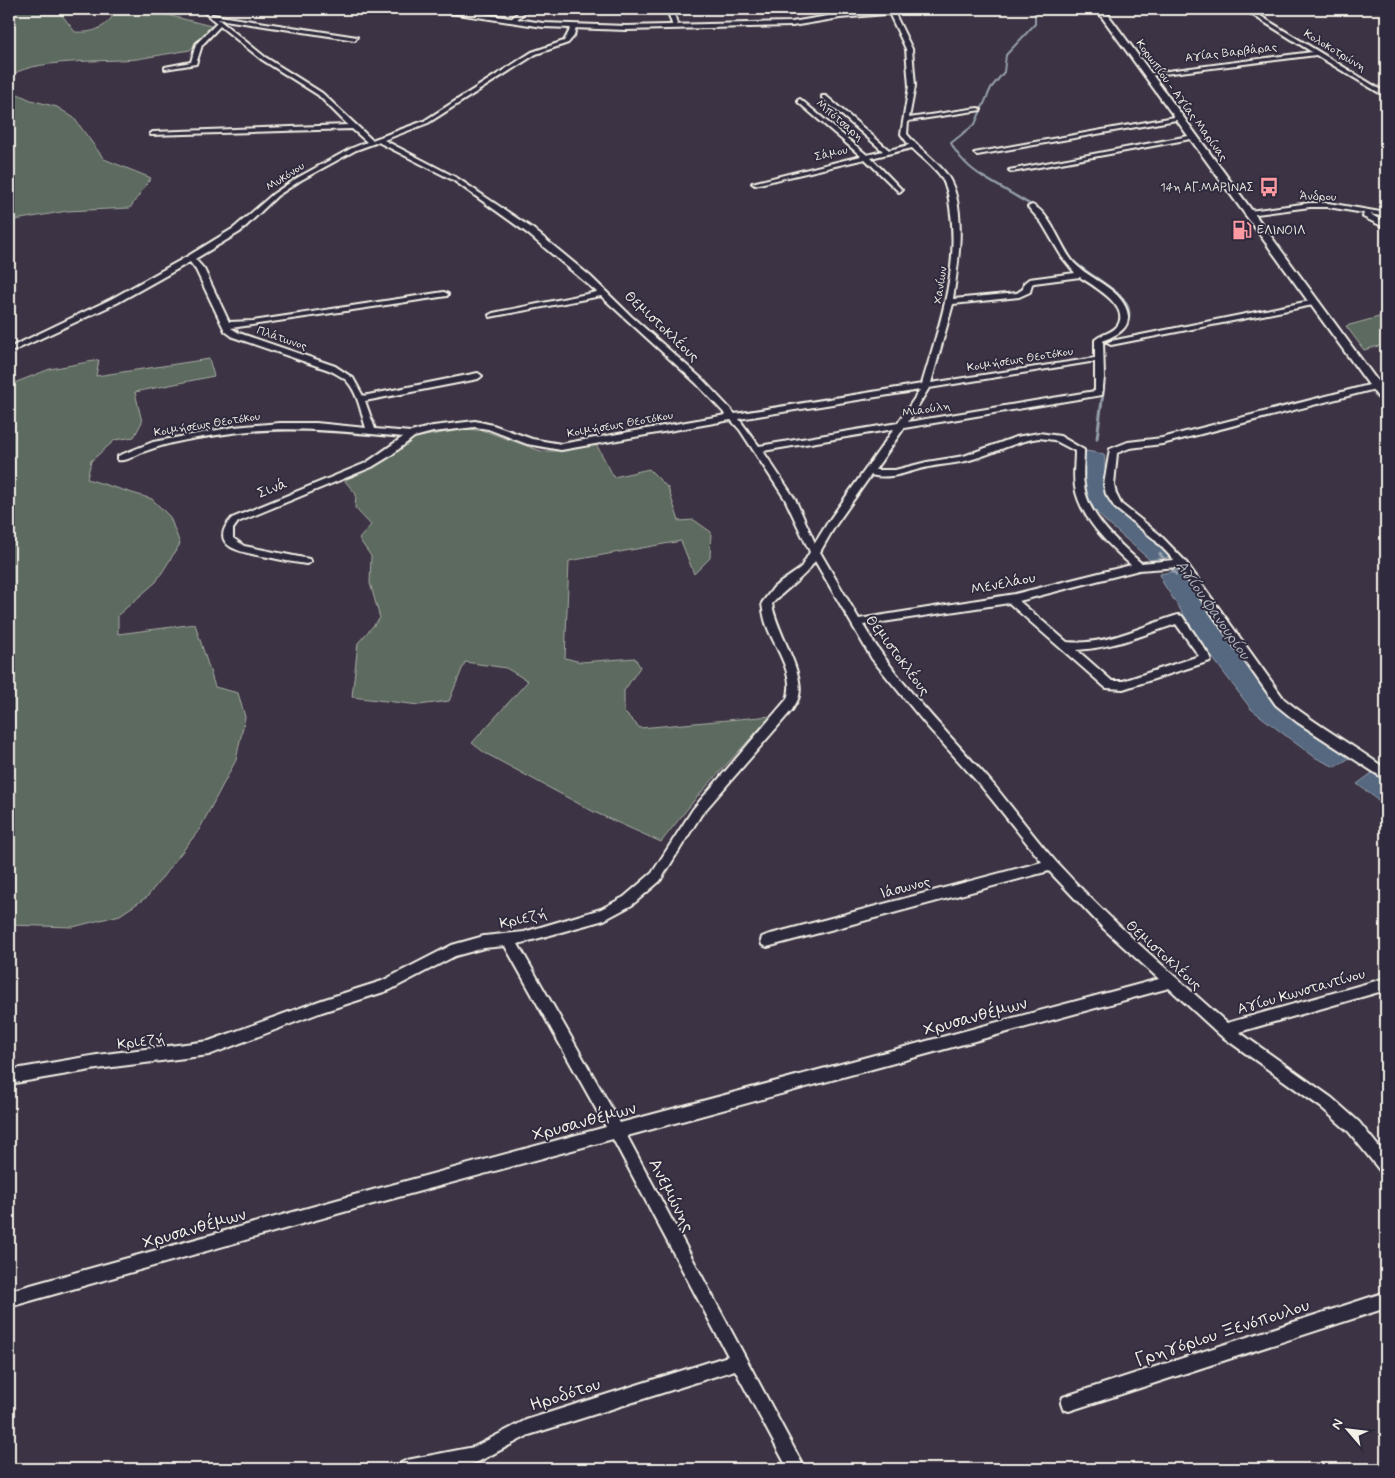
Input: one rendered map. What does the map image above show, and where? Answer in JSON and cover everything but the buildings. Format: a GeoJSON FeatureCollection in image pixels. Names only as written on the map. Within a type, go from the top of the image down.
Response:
{"type":"FeatureCollection","features":[{"type":"Feature","properties":{"kind":"main road"},"geometry":{"type":"LineString","coordinates":[[438,9],[512,21],[574,27],[792,24],[888,10],[920,9]]}},
{"type":"Feature","properties":{"kind":"main road","name":"Κορωπίου - Αγίας Μαρίνας"},"geometry":{"type":"LineString","coordinates":[[1100,9],[1386,401]]}},
{"type":"Feature","properties":{"kind":"street","name":"Θεμιστοκλέους"},"geometry":{"type":"LineString","coordinates":[[204,9],[263,58],[320,94],[354,127],[376,141],[439,169],[478,193],[530,231],[603,293],[691,374],[742,428],[790,499],[815,553],[876,656],[985,783],[1051,864],[1108,925],[1225,1030],[1327,1103],[1354,1127],[1386,1167]]}},
{"type":"Feature","properties":{"kind":"street"},"geometry":{"type":"LineString","coordinates":[[512,21],[525,9]]}},
{"type":"Feature","properties":{"kind":"street"},"geometry":{"type":"LineString","coordinates":[[670,9],[676,27]]}},
{"type":"Feature","properties":{"kind":"street","name":"Κολοκοτρώνη"},"geometry":{"type":"LineString","coordinates":[[1246,9],[1386,95]]}},
{"type":"Feature","properties":{"kind":"street","name":"Χανίων"},"geometry":{"type":"LineString","coordinates":[[815,553],[831,524],[925,388],[949,302],[956,252],[957,228],[951,192],[944,176],[904,134],[912,86],[909,49],[906,40],[888,10]]}},
{"type":"Feature","properties":{"kind":"street"},"geometry":{"type":"LineString","coordinates":[[212,16],[355,38]]}},
{"type":"Feature","properties":{"kind":"street"},"geometry":{"type":"LineString","coordinates":[[167,68],[194,63],[200,44],[220,23]]}},
{"type":"Feature","properties":{"kind":"street","name":"Μυκόνου"},"geometry":{"type":"LineString","coordinates":[[9,351],[114,301],[191,258],[238,230],[257,210],[286,187],[331,160],[426,122],[538,51],[566,42],[572,36],[574,27]]}},
{"type":"Feature","properties":{"kind":"street","name":"Αγίας Βαρβάρας"},"geometry":{"type":"LineString","coordinates":[[1148,74],[1317,53]]}},
{"type":"Feature","properties":{"kind":"street"},"geometry":{"type":"LineString","coordinates":[[824,97],[887,152]]}},
{"type":"Feature","properties":{"kind":"street","name":"Μπότσαρη"},"geometry":{"type":"LineString","coordinates":[[800,101],[866,157],[899,190]]}},
{"type":"Feature","properties":{"kind":"street"},"geometry":{"type":"LineString","coordinates":[[905,120],[978,110]]}},
{"type":"Feature","properties":{"kind":"street"},"geometry":{"type":"LineString","coordinates":[[977,153],[1180,118]]}},
{"type":"Feature","properties":{"kind":"street"},"geometry":{"type":"LineString","coordinates":[[153,134],[354,127]]}},
{"type":"Feature","properties":{"kind":"street"},"geometry":{"type":"LineString","coordinates":[[1012,170],[1194,137]]}},
{"type":"Feature","properties":{"kind":"street","name":"Σάμου"},"geometry":{"type":"LineString","coordinates":[[755,182],[914,146]]}},
{"type":"Feature","properties":{"kind":"street","name":"Άνδρου"},"geometry":{"type":"LineString","coordinates":[[1249,213],[1310,204],[1328,205],[1386,215]]}},
{"type":"Feature","properties":{"kind":"street"},"geometry":{"type":"LineString","coordinates":[[1032,206],[1048,224],[1057,243],[1073,266],[1114,298],[1121,307],[1124,316],[1123,325],[1099,340],[1098,360]]}},
{"type":"Feature","properties":{"kind":"street"},"geometry":{"type":"LineString","coordinates":[[1357,211],[1386,226]]}},
{"type":"Feature","properties":{"kind":"street","name":"Πλάτωνος"},"geometry":{"type":"LineString","coordinates":[[191,258],[200,269],[226,325],[236,335],[332,368],[351,381],[372,431]]}},
{"type":"Feature","properties":{"kind":"street"},"geometry":{"type":"LineString","coordinates":[[949,302],[1019,294],[1027,290],[1028,283],[1082,274]]}},
{"type":"Feature","properties":{"kind":"street"},"geometry":{"type":"LineString","coordinates":[[493,316],[603,293]]}},
{"type":"Feature","properties":{"kind":"street"},"geometry":{"type":"LineString","coordinates":[[226,325],[253,323],[444,294]]}},
{"type":"Feature","properties":{"kind":"street"},"geometry":{"type":"LineString","coordinates":[[1111,343],[1314,302]]}},
{"type":"Feature","properties":{"kind":"street"},"geometry":{"type":"LineString","coordinates":[[236,335],[238,329],[253,323]]}},
{"type":"Feature","properties":{"kind":"street","name":"Κοιμήσεως Θεοτόκου"},"geometry":{"type":"LineString","coordinates":[[121,458],[153,445],[234,430],[280,426],[316,426],[411,435],[433,429],[475,424],[490,426],[530,442],[561,447],[732,417],[1098,360]]}},
{"type":"Feature","properties":{"kind":"street","name":"Μιαούλη"},"geometry":{"type":"LineString","coordinates":[[756,449],[1099,393],[1098,360]]}},
{"type":"Feature","properties":{"kind":"street"},"geometry":{"type":"LineString","coordinates":[[360,399],[478,376]]}},
{"type":"Feature","properties":{"kind":"street"},"geometry":{"type":"LineString","coordinates":[[1376,386],[1194,434],[1162,441],[1128,445],[1113,451],[1109,485],[1111,494],[1118,506],[1156,536],[1179,564],[1280,702],[1302,719],[1347,747],[1386,775]]}},
{"type":"Feature","properties":{"kind":"street","name":"Σινά"},"geometry":{"type":"LineString","coordinates":[[306,561],[240,549],[233,545],[228,538],[228,528],[235,520],[369,465],[387,454],[411,435]]}},
{"type":"Feature","properties":{"kind":"street"},"geometry":{"type":"LineString","coordinates":[[868,471],[878,475],[900,472],[970,457],[1010,442],[1043,436],[1061,440],[1080,450],[1080,490],[1088,508],[1124,554],[1139,568]]}},
{"type":"Feature","properties":{"kind":"street","name":"Κριεζή"},"geometry":{"type":"LineString","coordinates":[[9,1078],[98,1062],[209,1048],[322,1006],[385,986],[452,951],[484,942],[524,938],[604,914],[628,901],[656,877],[697,812],[788,707],[794,694],[790,664],[768,616],[767,603],[778,590],[804,571],[815,553]]}},
{"type":"Feature","properties":{"kind":"street","name":"Μενελάου"},"geometry":{"type":"LineString","coordinates":[[855,623],[1011,598],[1139,568],[1179,564]]}},
{"type":"Feature","properties":{"kind":"street"},"geometry":{"type":"LineString","coordinates":[[1011,598],[1063,645],[1079,656],[1110,686],[1114,687],[1206,658],[1178,619],[1100,644],[1075,648],[1063,645]]}},
{"type":"Feature","properties":{"kind":"street","name":"Ιάσωνος"},"geometry":{"type":"LineString","coordinates":[[767,941],[1051,864]]}},
{"type":"Feature","properties":{"kind":"street","name":"Ανεμώνης"},"geometry":{"type":"LineString","coordinates":[[509,940],[618,1131],[738,1361],[797,1469]]}},
{"type":"Feature","properties":{"kind":"street","name":"Χρυσανθέμων"},"geometry":{"type":"LineString","coordinates":[[9,1299],[618,1131],[1170,982]]}},
{"type":"Feature","properties":{"kind":"street","name":"Αγίου Κωνσταντίνου"},"geometry":{"type":"LineString","coordinates":[[1225,1030],[1386,984]]}},
{"type":"Feature","properties":{"kind":"street","name":"Γρηγόριου Ξενόπουλου"},"geometry":{"type":"LineString","coordinates":[[1069,1402],[1386,1300]]}},
{"type":"Feature","properties":{"kind":"street","name":"Ηροδότου"},"geometry":{"type":"LineString","coordinates":[[408,1469],[476,1455],[526,1428],[738,1361]]}},
{"type":"Feature","properties":{"kind":"green space"},"geometry":{"type":"Polygon","coordinates":[[[10,9],[50,9],[62,15],[75,32],[86,32],[100,28],[112,17],[110,9],[144,9],[211,26],[190,50],[137,59],[50,64],[32,67],[18,72],[9,78],[10,9]]]}},
{"type":"Feature","properties":{"kind":"green space"},"geometry":{"type":"Polygon","coordinates":[[[9,90],[31,100],[57,107],[74,118],[104,159],[151,178],[130,208],[67,211],[9,221],[9,90]]]}},
{"type":"Feature","properties":{"kind":"green space"},"geometry":{"type":"Polygon","coordinates":[[[1386,315],[1386,344],[1364,350],[1346,326],[1386,315]]]}},
{"type":"Feature","properties":{"kind":"green space"},"geometry":{"type":"Polygon","coordinates":[[[209,359],[214,376],[135,392],[142,422],[134,437],[115,440],[91,461],[87,479],[152,499],[170,517],[180,544],[156,582],[118,615],[118,634],[195,624],[215,687],[238,693],[245,717],[236,760],[199,830],[147,897],[120,915],[73,927],[9,925],[9,385],[50,369],[99,360],[96,376],[209,359]]]}},
{"type":"Feature","properties":{"kind":"green space"},"geometry":{"type":"Polygon","coordinates":[[[466,429],[485,431],[541,451],[563,451],[596,444],[614,477],[649,469],[668,488],[679,521],[694,520],[711,532],[710,558],[694,574],[681,541],[569,561],[565,658],[581,662],[635,658],[640,667],[624,691],[624,712],[640,728],[771,716],[696,798],[661,842],[594,812],[485,753],[472,743],[528,681],[506,668],[465,662],[449,701],[419,705],[352,697],[358,643],[380,618],[370,583],[371,556],[359,539],[371,525],[355,508],[356,494],[344,480],[396,452],[412,438],[466,429]]]}},
{"type":"Feature","properties":{"kind":"water"},"geometry":{"type":"Polygon","coordinates":[[[1086,451],[1104,454],[1106,481],[1116,504],[1132,522],[1170,557],[1150,560],[1104,520],[1088,502],[1083,488],[1083,457],[1086,451]]]}},
{"type":"Feature","properties":{"kind":"water"},"geometry":{"type":"Polygon","coordinates":[[[1179,570],[1273,701],[1351,757],[1335,767],[1316,758],[1251,709],[1206,649],[1163,583],[1160,574],[1179,570]]]}},
{"type":"Feature","properties":{"kind":"water"},"geometry":{"type":"Polygon","coordinates":[[[1372,773],[1386,782],[1386,806],[1357,784],[1372,773]]]}},
{"type":"Feature","properties":{"kind":"waterway","name":"Αγίου Φανουρίου"},"geometry":{"type":"LineString","coordinates":[[985,178],[965,163],[951,143],[975,124],[991,88],[1004,72],[1006,55],[1035,24],[1035,9]]}},
{"type":"Feature","properties":{"kind":"waterway","name":"Αγίου Φανουρίου"},"geometry":{"type":"LineString","coordinates":[[983,177],[1038,209]]}},
{"type":"Feature","properties":{"kind":"waterway","name":"Αγίου Φανουρίου"},"geometry":{"type":"LineString","coordinates":[[1069,256],[1085,271],[1118,294],[1126,303],[1129,312],[1127,322],[1122,330],[1113,335]]}},
{"type":"Feature","properties":{"kind":"waterway","name":"Αγίου Φανουρίου"},"geometry":{"type":"LineString","coordinates":[[1102,401],[1104,388],[1103,363]]}},
{"type":"Feature","properties":{"kind":"waterway","name":"Αγίου Φανουρίου"},"geometry":{"type":"LineString","coordinates":[[1097,438],[1102,400]]}},
{"type":"Feature","properties":{"kind":"waterway","name":"Αγίου Φανουρίου"},"geometry":{"type":"LineString","coordinates":[[1160,554],[1176,574]]}},
{"type":"Feature","properties":{"kind":"place","name":"14η ΑΓ.ΜΑΡΙΝΑΣ"},"geometry":{"type":"Point","coordinates":[1269,187]}},
{"type":"Feature","properties":{"kind":"place","name":"ΕΛΙΝΟΙΛ"},"geometry":{"type":"Point","coordinates":[1242,230]}}]}
